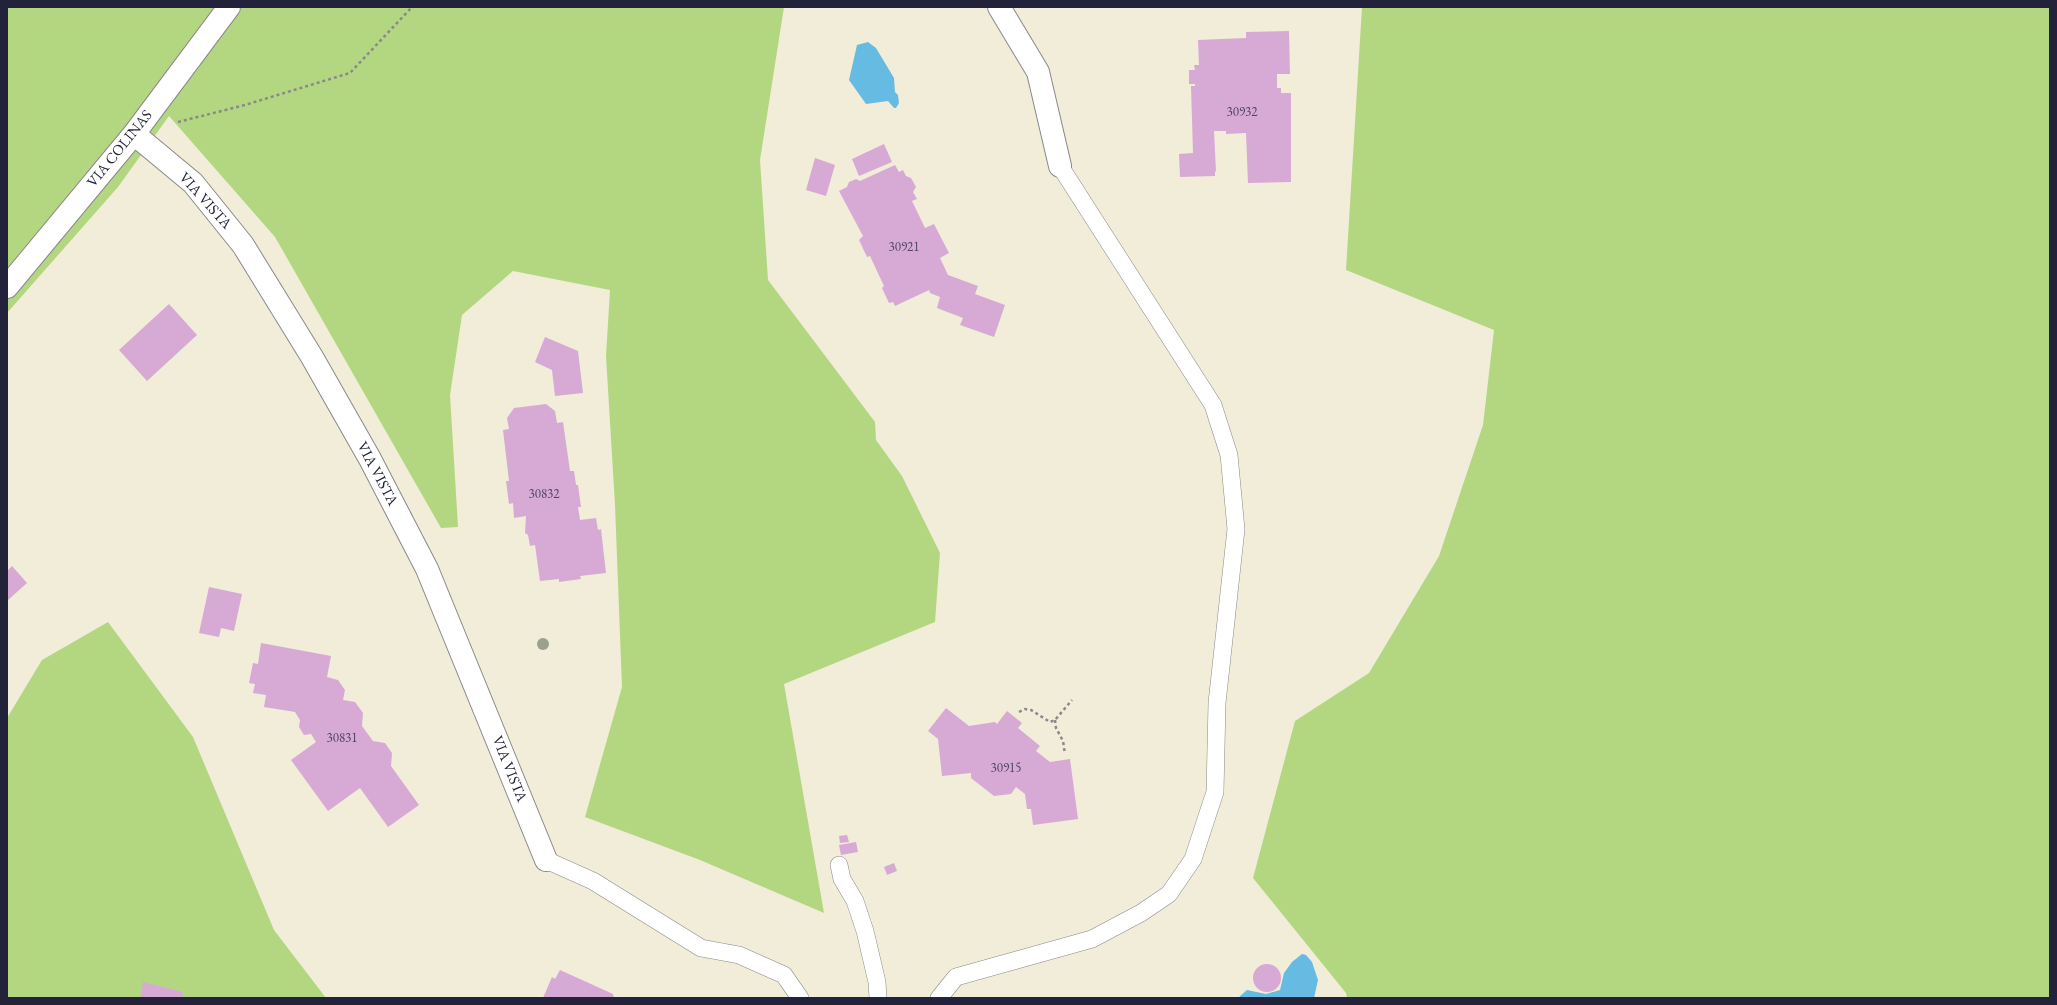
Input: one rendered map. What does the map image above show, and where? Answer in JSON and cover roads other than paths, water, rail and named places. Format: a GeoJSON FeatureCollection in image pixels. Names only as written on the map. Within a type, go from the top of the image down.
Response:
{"type":"FeatureCollection","features":[{"type":"Feature","properties":{"kind":"street","name":"VIA COLINAS"},"geometry":{"type":"LineString","coordinates":[[7,287],[134,134],[203,44],[229,7]]}},
{"type":"Feature","properties":{"kind":"street"},"geometry":{"type":"LineString","coordinates":[[999,7],[1038,72],[1060,166]]}},
{"type":"Feature","properties":{"kind":"street","name":"VIA VISTA"},"geometry":{"type":"LineString","coordinates":[[134,134],[193,183],[243,246],[316,364],[370,459],[427,569],[546,860]]}},
{"type":"Feature","properties":{"kind":"lane"},"geometry":{"type":"LineString","coordinates":[[939,998],[956,977],[1092,938],[1141,913],[1169,894],[1193,859],[1215,792],[1217,702],[1236,528],[1229,455],[1213,405],[1060,166]]}},
{"type":"Feature","properties":{"kind":"lane"},"geometry":{"type":"LineString","coordinates":[[546,860],[593,881],[701,948],[739,955],[784,976],[800,998]]}},
{"type":"Feature","properties":{"kind":"lane"},"geometry":{"type":"LineString","coordinates":[[839,865],[842,879],[855,901],[865,930],[877,982],[878,998]]}},
{"type":"Feature","properties":{"kind":"water"},"geometry":{"type":"Polygon","coordinates":[[[868,42],[876,48],[894,78],[895,92],[898,95],[899,103],[896,108],[894,108],[888,101],[866,104],[849,80],[857,45],[868,42]]]}},
{"type":"Feature","properties":{"kind":"water"},"geometry":{"type":"Polygon","coordinates":[[[1302,954],[1306,955],[1312,962],[1318,980],[1314,998],[1238,998],[1247,990],[1266,994],[1280,990],[1284,973],[1292,962],[1302,954]]]}}]}
